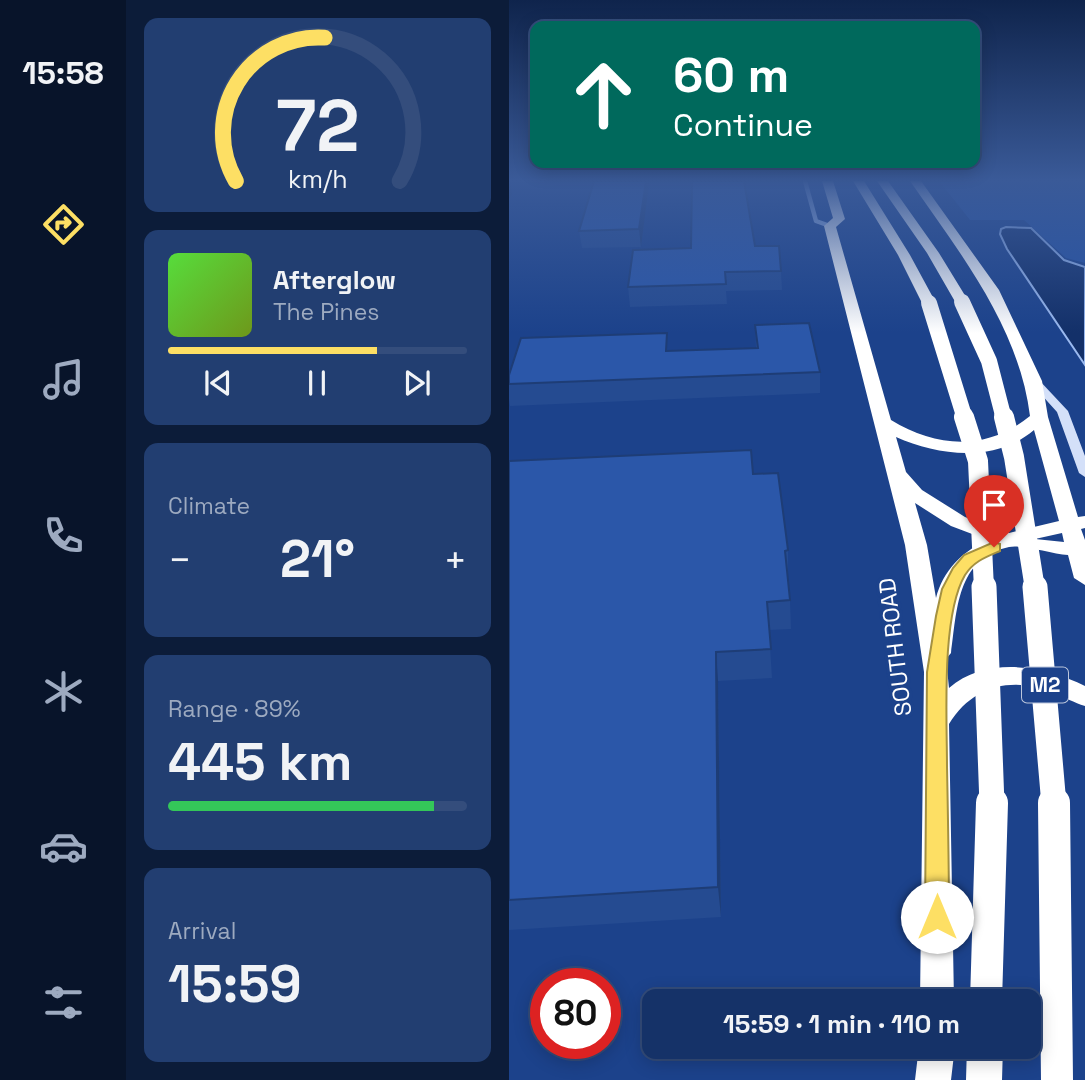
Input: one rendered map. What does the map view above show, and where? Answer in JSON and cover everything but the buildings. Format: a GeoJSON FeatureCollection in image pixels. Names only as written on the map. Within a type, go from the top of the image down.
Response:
{"type":"FeatureCollection","features":[{"type":"Feature","properties":{"kind":"highway","name":"SOUTH ROAD"},"geometry":{"type":"LineString","coordinates":[[831,231],[916,545],[937,672],[937,989]]}},
{"type":"Feature","properties":{"kind":"highway","name":"M2"},"geometry":{"type":"LineString","coordinates":[[889,231],[929,303],[978,461],[993,771],[986,989]]}},
{"type":"Feature","properties":{"kind":"highway","name":"M2"},"geometry":{"type":"LineString","coordinates":[[918,231],[962,302],[989,361],[1014,457],[1036,596],[1054,777],[1057,1080]]}},
{"type":"Feature","properties":{"kind":"highway"},"geometry":{"type":"LineString","coordinates":[[951,231],[984,278],[1003,312],[1033,381],[1039,417],[1077,524],[1085,578]]}},
{"type":"Feature","properties":{"kind":"highway"},"geometry":{"type":"LineString","coordinates":[[881,421],[897,432],[919,441],[949,447],[979,447],[1005,442],[1025,432],[1039,417]]}},
{"type":"Feature","properties":{"kind":"highway"},"geometry":{"type":"LineString","coordinates":[[881,421],[897,474],[918,497],[967,527],[1012,539],[1081,549]]}},
{"type":"Feature","properties":{"kind":"highway"},"geometry":{"type":"LineString","coordinates":[[937,672],[950,589],[970,558],[1012,539],[1077,524]]}},
{"type":"Feature","properties":{"kind":"highway"},"geometry":{"type":"LineString","coordinates":[[937,722],[945,705],[961,689],[983,678],[1010,674],[1039,677],[1068,687],[1085,697]]}},
{"type":"Feature","properties":{"kind":"highway"},"geometry":{"type":"LineString","coordinates":[[933,1080],[935,1059]]}},
{"type":"Feature","properties":{"kind":"highway"},"geometry":{"type":"LineString","coordinates":[[984,1080],[985,1059]]}},
{"type":"Feature","properties":{"kind":"street"},"geometry":{"type":"LineString","coordinates":[[1033,381],[1062,411],[1085,473]]}},
{"type":"Feature","properties":{"kind":"shaded area"},"geometry":{"type":"Polygon","coordinates":[[[1001,231],[1035,231],[1064,260],[1085,267],[1085,365],[1007,249],[1001,231]]]}},
{"type":"Feature","properties":{"kind":"shaded area"},"geometry":{"type":"Polygon","coordinates":[[[1037,231],[1085,231],[1085,263],[1066,258],[1037,231]]]}},
{"type":"Feature","properties":{"kind":"route"},"geometry":{"type":"LineString","coordinates":[[937,917],[937,672],[945,616],[950,589],[959,572],[970,558],[994,547]]}}]}
